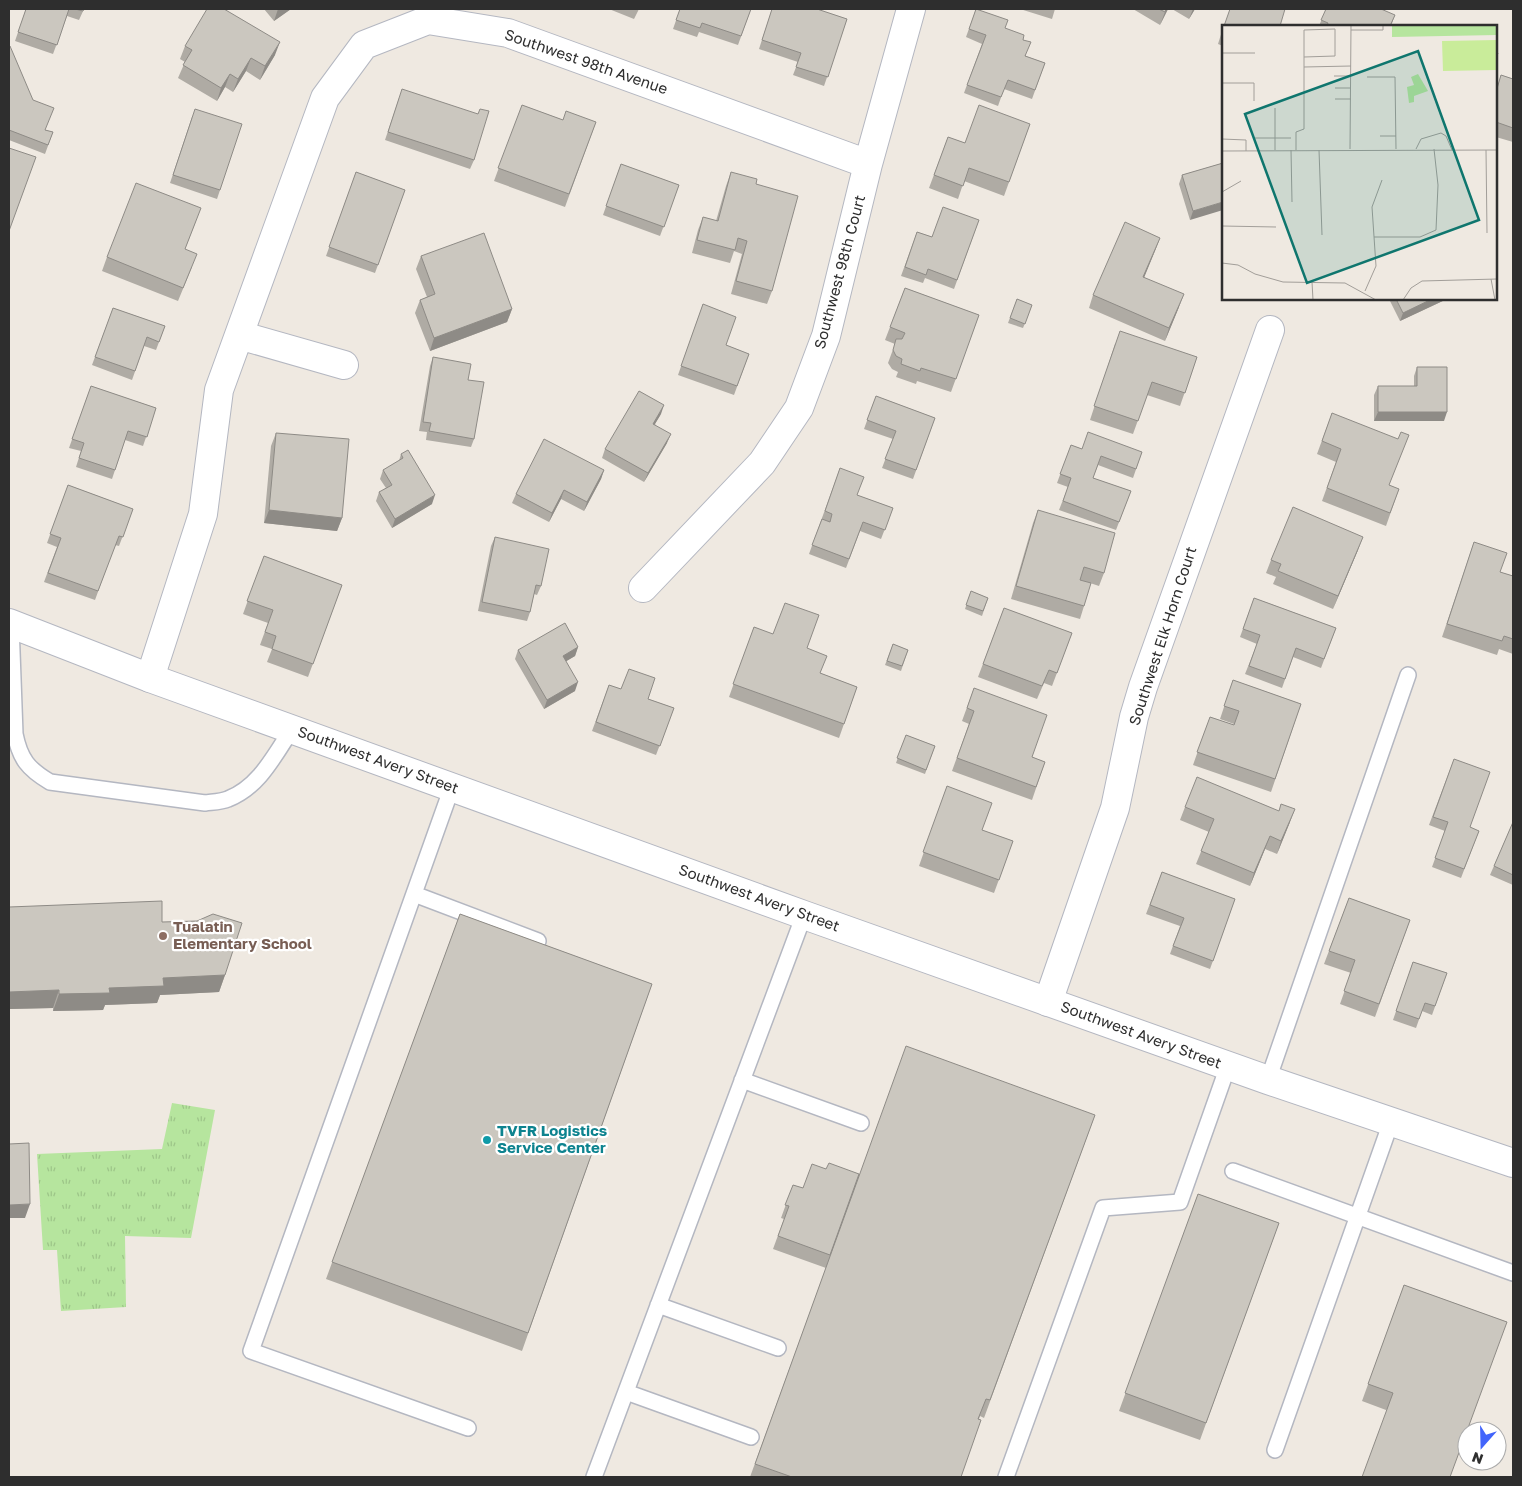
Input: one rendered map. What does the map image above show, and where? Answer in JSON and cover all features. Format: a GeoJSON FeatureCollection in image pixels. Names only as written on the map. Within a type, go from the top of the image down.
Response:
{"type":"FeatureCollection","features":[{"type":"Feature","properties":{"kind":"street"},"geometry":{"type":"LineString","coordinates":[[868,164],[910,9]]}},
{"type":"Feature","properties":{"kind":"street","name":"Southwest 98th Avenue"},"geometry":{"type":"LineString","coordinates":[[150,678],[203,514],[219,390],[325,98],[364,45],[428,20],[508,33],[868,164]]}},
{"type":"Feature","properties":{"kind":"street","name":"Southwest 98th Court"},"geometry":{"type":"LineString","coordinates":[[643,588],[762,463],[799,408],[826,336],[868,164]]}},
{"type":"Feature","properties":{"kind":"street","name":"Southwest Elk Horn Court"},"geometry":{"type":"LineString","coordinates":[[1048,1002],[1115,808],[1134,718],[1143,687],[1270,330]]}},
{"type":"Feature","properties":{"kind":"street"},"geometry":{"type":"LineString","coordinates":[[239,335],[344,365]]}},
{"type":"Feature","properties":{"kind":"street","name":"Southwest Avery Street"},"geometry":{"type":"LineString","coordinates":[[10,624],[150,678],[804,915],[1268,1080],[1513,1163]]}},
{"type":"Feature","properties":{"kind":"lane"},"geometry":{"type":"LineString","coordinates":[[10,624],[15,734],[18,749],[26,763],[37,774],[50,782],[205,803],[226,800],[245,792],[260,777],[292,729]]}},
{"type":"Feature","properties":{"kind":"lane"},"geometry":{"type":"LineString","coordinates":[[1268,1080],[1408,675]]}},
{"type":"Feature","properties":{"kind":"lane"},"geometry":{"type":"LineString","coordinates":[[452,787],[252,1351],[468,1428]]}},
{"type":"Feature","properties":{"kind":"lane"},"geometry":{"type":"LineString","coordinates":[[414,894],[538,941]]}},
{"type":"Feature","properties":{"kind":"lane"},"geometry":{"type":"LineString","coordinates":[[594,1477],[804,915]]}},
{"type":"Feature","properties":{"kind":"lane"},"geometry":{"type":"LineString","coordinates":[[1006,1477],[1103,1208],[1180,1202],[1228,1066]]}},
{"type":"Feature","properties":{"kind":"lane"},"geometry":{"type":"LineString","coordinates":[[742,1080],[861,1123]]}},
{"type":"Feature","properties":{"kind":"lane"},"geometry":{"type":"LineString","coordinates":[[1275,1450],[1392,1122]]}},
{"type":"Feature","properties":{"kind":"lane"},"geometry":{"type":"LineString","coordinates":[[1233,1171],[1513,1273]]}},
{"type":"Feature","properties":{"kind":"lane"},"geometry":{"type":"LineString","coordinates":[[658,1305],[778,1348]]}},
{"type":"Feature","properties":{"kind":"lane"},"geometry":{"type":"LineString","coordinates":[[626,1392],[751,1437]]}},
{"type":"Feature","properties":{"kind":"green space"},"geometry":{"type":"Polygon","coordinates":[[[172,1103],[215,1110],[191,1238],[125,1236],[126,1307],[61,1311],[57,1250],[43,1250],[37,1154],[162,1149],[172,1103]]]}},
{"type":"Feature","properties":{"kind":"building"},"geometry":{"type":"Polygon","coordinates":[[[26,9],[69,9],[57,45],[18,32],[26,9]]]}},
{"type":"Feature","properties":{"kind":"building"},"geometry":{"type":"Polygon","coordinates":[[[207,9],[224,9],[280,42],[265,66],[251,58],[238,79],[230,74],[221,88],[183,65],[192,50],[185,46],[207,9]]]}},
{"type":"Feature","properties":{"kind":"building"},"geometry":{"type":"Polygon","coordinates":[[[680,9],[751,9],[741,36],[702,23],[700,28],[676,20],[680,9]]]}},
{"type":"Feature","properties":{"kind":"building"},"geometry":{"type":"Polygon","coordinates":[[[772,9],[817,9],[847,19],[828,77],[796,67],[801,53],[762,40],[772,9]]]}},
{"type":"Feature","properties":{"kind":"building"},"geometry":{"type":"Polygon","coordinates":[[[976,9],[1008,20],[1005,28],[1024,35],[1023,40],[1031,42],[1025,56],[1045,63],[1035,90],[1008,80],[1001,97],[967,85],[986,35],[969,29],[976,9]]]}},
{"type":"Feature","properties":{"kind":"building"},"geometry":{"type":"Polygon","coordinates":[[[1230,9],[1285,9],[1280,25],[1224,25],[1230,9]]]}},
{"type":"Feature","properties":{"kind":"building"},"geometry":{"type":"Polygon","coordinates":[[[1326,9],[1381,9],[1395,15],[1390,25],[1327,25],[1328,23],[1321,20],[1326,9]]]}},
{"type":"Feature","properties":{"kind":"building"},"geometry":{"type":"Polygon","coordinates":[[[9,46],[33,100],[54,108],[45,130],[53,132],[48,145],[9,130],[9,46]]]}},
{"type":"Feature","properties":{"kind":"building"},"geometry":{"type":"Polygon","coordinates":[[[1501,75],[1513,79],[1513,128],[1497,122],[1497,89],[1501,75]]]}},
{"type":"Feature","properties":{"kind":"building"},"geometry":{"type":"Polygon","coordinates":[[[402,89],[478,114],[480,109],[489,111],[474,160],[388,132],[402,89]]]}},
{"type":"Feature","properties":{"kind":"building"},"geometry":{"type":"Polygon","coordinates":[[[522,105],[563,120],[566,111],[596,122],[569,194],[498,168],[522,105]]]}},
{"type":"Feature","properties":{"kind":"building"},"geometry":{"type":"Polygon","coordinates":[[[979,105],[1030,124],[1009,182],[969,168],[963,186],[934,175],[948,137],[965,143],[979,105]]]}},
{"type":"Feature","properties":{"kind":"building"},"geometry":{"type":"Polygon","coordinates":[[[195,109],[242,124],[220,190],[173,175],[195,109]]]}},
{"type":"Feature","properties":{"kind":"building"},"geometry":{"type":"Polygon","coordinates":[[[9,148],[36,157],[9,231],[9,148]]]}},
{"type":"Feature","properties":{"kind":"building"},"geometry":{"type":"Polygon","coordinates":[[[1222,163],[1222,202],[1193,211],[1182,175],[1222,163]]]}},
{"type":"Feature","properties":{"kind":"building"},"geometry":{"type":"Polygon","coordinates":[[[621,164],[679,185],[664,227],[606,206],[621,164]]]}},
{"type":"Feature","properties":{"kind":"building"},"geometry":{"type":"Polygon","coordinates":[[[356,172],[405,190],[378,265],[329,247],[356,172]]]}},
{"type":"Feature","properties":{"kind":"building"},"geometry":{"type":"Polygon","coordinates":[[[731,172],[757,179],[756,184],[798,196],[772,291],[736,281],[747,241],[738,238],[735,250],[697,240],[703,217],[718,221],[731,172]]]}},
{"type":"Feature","properties":{"kind":"building"},"geometry":{"type":"Polygon","coordinates":[[[136,183],[201,208],[185,249],[197,254],[183,288],[107,257],[136,183]]]}},
{"type":"Feature","properties":{"kind":"building"},"geometry":{"type":"Polygon","coordinates":[[[943,207],[979,220],[957,280],[928,269],[926,275],[905,267],[917,232],[932,237],[943,207]]]}},
{"type":"Feature","properties":{"kind":"building"},"geometry":{"type":"Polygon","coordinates":[[[1125,222],[1160,238],[1143,277],[1184,294],[1169,328],[1093,295],[1125,222]]]}},
{"type":"Feature","properties":{"kind":"building"},"geometry":{"type":"Polygon","coordinates":[[[484,233],[512,309],[434,338],[420,300],[435,294],[421,256],[484,233]]]}},
{"type":"Feature","properties":{"kind":"building"},"geometry":{"type":"Polygon","coordinates":[[[905,288],[979,315],[956,379],[921,368],[920,371],[901,364],[902,359],[896,356],[893,350],[896,339],[902,339],[905,333],[890,327],[905,288]]]}},
{"type":"Feature","properties":{"kind":"building"},"geometry":{"type":"Polygon","coordinates":[[[1017,299],[1032,305],[1025,324],[1010,318],[1017,299]]]}},
{"type":"Feature","properties":{"kind":"building"},"geometry":{"type":"Polygon","coordinates":[[[1396,300],[1430,300],[1403,313],[1396,300]]]}},
{"type":"Feature","properties":{"kind":"building"},"geometry":{"type":"Polygon","coordinates":[[[703,304],[736,317],[726,345],[749,354],[737,386],[681,366],[703,304]]]}},
{"type":"Feature","properties":{"kind":"building"},"geometry":{"type":"Polygon","coordinates":[[[113,308],[165,326],[159,342],[147,337],[135,371],[95,357],[113,308]]]}},
{"type":"Feature","properties":{"kind":"building"},"geometry":{"type":"Polygon","coordinates":[[[1120,331],[1197,357],[1185,393],[1152,382],[1138,421],[1094,406],[1120,331]]]}},
{"type":"Feature","properties":{"kind":"building"},"geometry":{"type":"Polygon","coordinates":[[[433,357],[471,364],[468,380],[484,382],[474,439],[429,431],[431,423],[423,422],[433,357]]]}},
{"type":"Feature","properties":{"kind":"building"},"geometry":{"type":"Polygon","coordinates":[[[1417,367],[1447,367],[1447,412],[1378,412],[1378,386],[1417,386],[1417,367]]]}},
{"type":"Feature","properties":{"kind":"building"},"geometry":{"type":"Polygon","coordinates":[[[91,386],[156,408],[147,437],[128,431],[115,470],[79,458],[84,443],[72,439],[91,386]]]}},
{"type":"Feature","properties":{"kind":"building"},"geometry":{"type":"Polygon","coordinates":[[[639,391],[664,405],[653,424],[671,434],[648,473],[605,449],[639,391]]]}},
{"type":"Feature","properties":{"kind":"building"},"geometry":{"type":"Polygon","coordinates":[[[876,396],[935,418],[916,470],[885,459],[896,431],[867,420],[876,396]]]}},
{"type":"Feature","properties":{"kind":"building"},"geometry":{"type":"Polygon","coordinates":[[[1332,413],[1398,439],[1401,432],[1409,435],[1389,485],[1399,489],[1390,513],[1327,488],[1341,449],[1322,441],[1332,413]]]}},
{"type":"Feature","properties":{"kind":"building"},"geometry":{"type":"Polygon","coordinates":[[[1088,432],[1142,452],[1136,469],[1101,456],[1093,478],[1131,491],[1119,522],[1063,501],[1071,478],[1060,474],[1071,445],[1082,449],[1088,432]]]}},
{"type":"Feature","properties":{"kind":"building"},"geometry":{"type":"Polygon","coordinates":[[[276,433],[349,439],[342,518],[269,510],[276,433]]]}},
{"type":"Feature","properties":{"kind":"building"},"geometry":{"type":"Polygon","coordinates":[[[544,439],[604,470],[587,502],[564,490],[552,513],[516,494],[544,439]]]}},
{"type":"Feature","properties":{"kind":"building"},"geometry":{"type":"Polygon","coordinates":[[[408,450],[435,495],[395,519],[379,492],[392,485],[383,470],[403,458],[401,454],[408,450]]]}},
{"type":"Feature","properties":{"kind":"building"},"geometry":{"type":"Polygon","coordinates":[[[840,468],[864,477],[857,495],[893,508],[885,530],[863,522],[849,559],[812,545],[822,519],[830,522],[832,514],[825,511],[840,468]]]}},
{"type":"Feature","properties":{"kind":"building"},"geometry":{"type":"Polygon","coordinates":[[[68,485],[133,509],[123,537],[119,536],[98,591],[48,573],[61,538],[50,534],[68,485]]]}},
{"type":"Feature","properties":{"kind":"building"},"geometry":{"type":"Polygon","coordinates":[[[1293,507],[1363,537],[1338,596],[1278,571],[1281,564],[1271,560],[1293,507]]]}},
{"type":"Feature","properties":{"kind":"building"},"geometry":{"type":"Polygon","coordinates":[[[1038,510],[1115,533],[1104,573],[1084,567],[1080,580],[1091,583],[1084,606],[1016,586],[1038,510]]]}},
{"type":"Feature","properties":{"kind":"building"},"geometry":{"type":"Polygon","coordinates":[[[495,537],[549,549],[541,586],[536,585],[530,612],[482,602],[495,537]]]}},
{"type":"Feature","properties":{"kind":"building"},"geometry":{"type":"Polygon","coordinates":[[[1474,542],[1507,553],[1500,572],[1513,576],[1513,639],[1504,636],[1502,641],[1447,624],[1474,542]]]}},
{"type":"Feature","properties":{"kind":"building"},"geometry":{"type":"Polygon","coordinates":[[[264,556],[342,585],[313,664],[272,649],[276,636],[265,632],[273,610],[247,601],[264,556]]]}},
{"type":"Feature","properties":{"kind":"building"},"geometry":{"type":"Polygon","coordinates":[[[971,591],[988,598],[983,611],[966,605],[971,591]]]}},
{"type":"Feature","properties":{"kind":"building"},"geometry":{"type":"Polygon","coordinates":[[[1254,598],[1336,628],[1324,659],[1296,648],[1285,679],[1249,666],[1260,635],[1243,629],[1254,598]]]}},
{"type":"Feature","properties":{"kind":"building"},"geometry":{"type":"Polygon","coordinates":[[[785,603],[819,615],[807,648],[827,656],[820,673],[857,687],[844,724],[733,684],[754,627],[773,634],[785,603]]]}},
{"type":"Feature","properties":{"kind":"building"},"geometry":{"type":"Polygon","coordinates":[[[1004,608],[1072,633],[1057,673],[1049,670],[1042,686],[983,664],[1004,608]]]}},
{"type":"Feature","properties":{"kind":"building"},"geometry":{"type":"Polygon","coordinates":[[[565,623],[578,647],[563,656],[578,682],[547,700],[518,650],[565,623]]]}},
{"type":"Feature","properties":{"kind":"building"},"geometry":{"type":"Polygon","coordinates":[[[893,644],[908,650],[902,666],[887,661],[893,644]]]}},
{"type":"Feature","properties":{"kind":"building"},"geometry":{"type":"Polygon","coordinates":[[[629,669],[655,678],[648,699],[674,708],[660,746],[596,722],[609,685],[621,689],[629,669]]]}},
{"type":"Feature","properties":{"kind":"building"},"geometry":{"type":"Polygon","coordinates":[[[1233,680],[1301,704],[1275,779],[1197,752],[1210,717],[1234,725],[1239,711],[1224,706],[1233,680]]]}},
{"type":"Feature","properties":{"kind":"building"},"geometry":{"type":"Polygon","coordinates":[[[974,688],[1047,715],[1032,757],[1045,762],[1036,787],[957,758],[974,711],[967,708],[974,688]]]}},
{"type":"Feature","properties":{"kind":"building"},"geometry":{"type":"Polygon","coordinates":[[[906,735],[935,746],[926,770],[897,758],[906,735]]]}},
{"type":"Feature","properties":{"kind":"building"},"geometry":{"type":"Polygon","coordinates":[[[1454,759],[1490,772],[1470,827],[1479,831],[1464,869],[1435,858],[1448,822],[1433,817],[1454,759]]]}},
{"type":"Feature","properties":{"kind":"building"},"geometry":{"type":"Polygon","coordinates":[[[1197,777],[1279,811],[1281,804],[1295,809],[1281,841],[1270,836],[1254,873],[1201,851],[1214,819],[1185,807],[1197,777]]]}},
{"type":"Feature","properties":{"kind":"building"},"geometry":{"type":"Polygon","coordinates":[[[947,786],[992,803],[982,830],[1013,841],[999,880],[923,852],[947,786]]]}},
{"type":"Feature","properties":{"kind":"building"},"geometry":{"type":"Polygon","coordinates":[[[1513,822],[1513,875],[1494,866],[1513,822]]]}},
{"type":"Feature","properties":{"kind":"building"},"geometry":{"type":"Polygon","coordinates":[[[1162,872],[1235,899],[1213,961],[1173,946],[1184,918],[1150,905],[1162,872]]]}},
{"type":"Feature","properties":{"kind":"building"},"geometry":{"type":"Polygon","coordinates":[[[1349,898],[1410,920],[1379,1004],[1344,991],[1355,960],[1329,951],[1349,898]]]}},
{"type":"Feature","properties":{"kind":"building"},"geometry":{"type":"Polygon","coordinates":[[[162,901],[162,922],[197,921],[213,914],[242,923],[225,975],[163,978],[164,986],[109,988],[110,993],[59,994],[59,990],[9,992],[9,907],[162,901]]]}},
{"type":"Feature","properties":{"kind":"building","name":"TVFR Logistics Service Center"},"geometry":{"type":"Polygon","coordinates":[[[460,914],[652,984],[528,1333],[332,1262],[460,914]]]}},
{"type":"Feature","properties":{"kind":"building"},"geometry":{"type":"Polygon","coordinates":[[[1413,962],[1447,973],[1435,1006],[1425,1003],[1419,1019],[1396,1011],[1413,962]]]}},
{"type":"Feature","properties":{"kind":"building"},"geometry":{"type":"Polygon","coordinates":[[[906,1046],[1095,1115],[990,1400],[986,1399],[978,1419],[981,1420],[961,1477],[792,1477],[755,1464],[906,1046]]]}},
{"type":"Feature","properties":{"kind":"building"},"geometry":{"type":"Polygon","coordinates":[[[29,1143],[30,1204],[9,1205],[9,1144],[29,1143]]]}},
{"type":"Feature","properties":{"kind":"building"},"geometry":{"type":"Polygon","coordinates":[[[829,1163],[859,1174],[830,1255],[778,1236],[789,1206],[785,1205],[793,1185],[803,1188],[812,1164],[826,1169],[829,1163]]]}},
{"type":"Feature","properties":{"kind":"building"},"geometry":{"type":"Polygon","coordinates":[[[1198,1194],[1279,1223],[1206,1423],[1125,1393],[1198,1194]]]}},
{"type":"Feature","properties":{"kind":"building"},"geometry":{"type":"Polygon","coordinates":[[[1404,1285],[1507,1322],[1471,1421],[1457,1421],[1457,1458],[1450,1477],[1362,1477],[1393,1393],[1368,1384],[1404,1285]]]}},
{"type":"Feature","properties":{"kind":"place","name":"Tualatin Elementary School"},"geometry":{"type":"Point","coordinates":[163,936]}},
{"type":"Feature","properties":{"kind":"place","name":"TVFR Logistics Service Center"},"geometry":{"type":"Point","coordinates":[487,1140]}}]}
